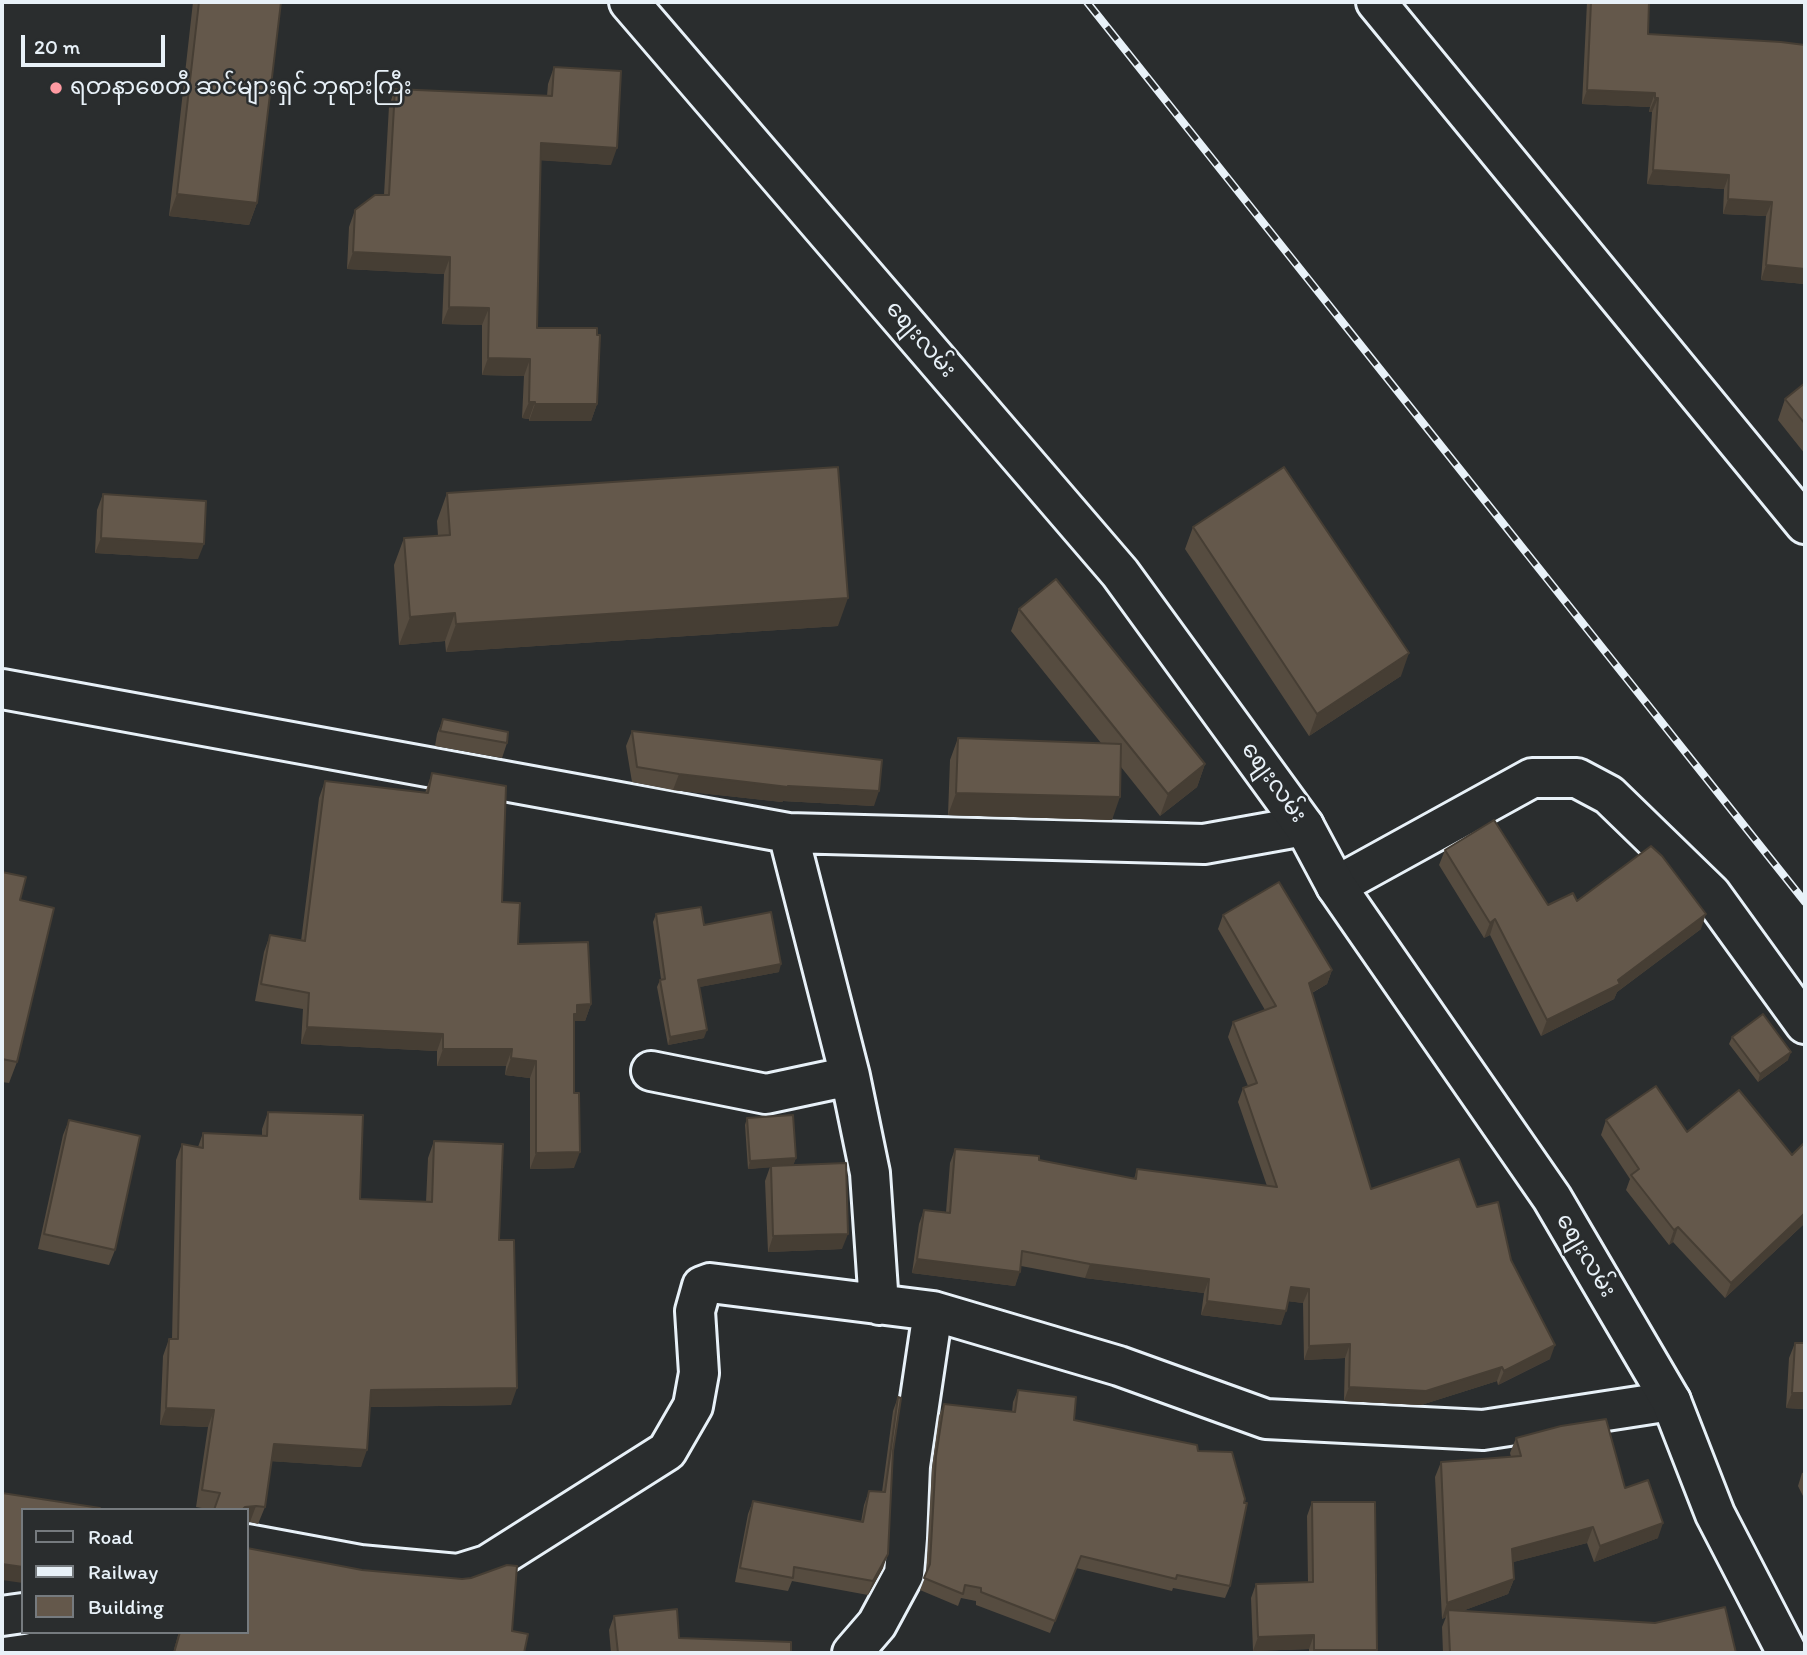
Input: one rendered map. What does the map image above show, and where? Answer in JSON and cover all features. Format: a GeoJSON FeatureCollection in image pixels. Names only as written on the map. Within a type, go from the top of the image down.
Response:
{"type":"FeatureCollection","features":[{"type":"Feature","properties":{"kind":"main road","name":"စျေးလမ်း"},"geometry":{"type":"LineString","coordinates":[[629,2],[1120,573],[1304,825],[1335,886],[1552,1198],[1671,1401],[1715,1514],[1787,1653]]}},
{"type":"Feature","properties":{"kind":"main road"},"geometry":{"type":"LineString","coordinates":[[1376,2],[1805,524]]}},
{"type":"Feature","properties":{"kind":"main road"},"geometry":{"type":"LineString","coordinates":[[2,688],[788,833],[1204,844],[1304,825]]}},
{"type":"Feature","properties":{"kind":"main road"},"geometry":{"type":"LineString","coordinates":[[1335,886],[1532,778],[1577,778],[1609,795],[1711,894],[1805,1024]]}},
{"type":"Feature","properties":{"kind":"main road"},"geometry":{"type":"LineString","coordinates":[[788,833],[850,1076],[870,1173],[879,1305]]}},
{"type":"Feature","properties":{"kind":"main road"},"geometry":{"type":"LineString","coordinates":[[650,1071],[766,1094],[850,1076]]}},
{"type":"Feature","properties":{"kind":"main road"},"geometry":{"type":"LineString","coordinates":[[248,1544],[359,1565],[458,1574],[487,1565],[667,1451],[694,1406],[699,1373],[695,1311],[702,1286],[710,1283],[933,1311],[1119,1366],[1266,1419],[1483,1430],[1671,1401]]}},
{"type":"Feature","properties":{"kind":"main road"},"geometry":{"type":"LineString","coordinates":[[852,1653],[877,1625],[904,1574],[911,1466],[933,1311]]}},
{"type":"Feature","properties":{"kind":"main road"},"geometry":{"type":"LineString","coordinates":[[2,1616],[21,1613]]}},
{"type":"Feature","properties":{"kind":"building"},"geometry":{"type":"Polygon","coordinates":[[[199,2],[281,2],[257,203],[177,194],[199,2]]]}},
{"type":"Feature","properties":{"kind":"building"},"geometry":{"type":"Polygon","coordinates":[[[1591,2],[1649,2],[1648,34],[1805,45],[1805,269],[1766,265],[1772,202],[1728,199],[1729,175],[1653,170],[1658,98],[1655,98],[1655,93],[1587,90],[1591,2]]]}},
{"type":"Feature","properties":{"kind":"building"},"geometry":{"type":"Polygon","coordinates":[[[554,67],[621,71],[617,148],[541,143],[537,328],[597,328],[597,335],[600,335],[597,404],[529,402],[530,359],[488,358],[489,308],[449,307],[450,257],[353,252],[355,210],[375,195],[389,195],[395,89],[552,96],[554,67]]]}},
{"type":"Feature","properties":{"kind":"building"},"geometry":{"type":"Polygon","coordinates":[[[1805,383],[1805,424],[1785,399],[1805,383]]]}},
{"type":"Feature","properties":{"kind":"building"},"geometry":{"type":"Polygon","coordinates":[[[838,467],[848,598],[456,624],[455,613],[410,617],[404,538],[450,535],[447,493],[838,467]]]}},
{"type":"Feature","properties":{"kind":"building"},"geometry":{"type":"Polygon","coordinates":[[[1284,467],[1409,653],[1317,714],[1193,527],[1284,467]]]}},
{"type":"Feature","properties":{"kind":"building"},"geometry":{"type":"Polygon","coordinates":[[[103,494],[206,501],[204,544],[101,538],[103,494]]]}},
{"type":"Feature","properties":{"kind":"building"},"geometry":{"type":"Polygon","coordinates":[[[1056,579],[1205,764],[1168,794],[1019,609],[1056,579]]]}},
{"type":"Feature","properties":{"kind":"building"},"geometry":{"type":"Polygon","coordinates":[[[443,719],[508,732],[507,743],[440,731],[443,719]]]}},
{"type":"Feature","properties":{"kind":"building"},"geometry":{"type":"Polygon","coordinates":[[[632,731],[882,760],[879,791],[788,787],[637,767],[632,731]]]}},
{"type":"Feature","properties":{"kind":"building"},"geometry":{"type":"Polygon","coordinates":[[[958,738],[1121,744],[1120,797],[956,793],[958,738]]]}},
{"type":"Feature","properties":{"kind":"building"},"geometry":{"type":"Polygon","coordinates":[[[432,773],[506,786],[502,902],[520,903],[518,944],[588,942],[591,1004],[577,1005],[577,1014],[574,1014],[574,1093],[579,1093],[580,1152],[536,1153],[536,1061],[511,1058],[512,1049],[443,1049],[443,1034],[307,1027],[309,993],[261,984],[270,935],[305,941],[325,781],[428,793],[432,773]]]}},
{"type":"Feature","properties":{"kind":"building"},"geometry":{"type":"Polygon","coordinates":[[[1494,820],[1548,905],[1573,893],[1577,901],[1651,846],[1662,856],[1706,914],[1618,980],[1620,984],[1547,1020],[1495,919],[1490,923],[1445,850],[1494,820]]]}},
{"type":"Feature","properties":{"kind":"building"},"geometry":{"type":"Polygon","coordinates":[[[2,872],[26,877],[20,900],[54,908],[17,1062],[2,1059],[2,872]]]}},
{"type":"Feature","properties":{"kind":"building"},"geometry":{"type":"Polygon","coordinates":[[[1279,882],[1332,970],[1309,983],[1371,1189],[1459,1159],[1477,1207],[1498,1202],[1511,1260],[1555,1345],[1504,1371],[1502,1367],[1426,1391],[1349,1387],[1350,1344],[1309,1346],[1309,1289],[1291,1287],[1286,1311],[1207,1301],[1209,1279],[1090,1264],[1022,1251],[1020,1272],[917,1259],[924,1210],[950,1213],[955,1149],[1039,1156],[1039,1160],[1136,1179],[1137,1169],[1277,1187],[1243,1088],[1257,1083],[1233,1022],[1276,1006],[1223,915],[1279,882]]]}},
{"type":"Feature","properties":{"kind":"building"},"geometry":{"type":"Polygon","coordinates":[[[701,907],[704,925],[771,912],[781,964],[698,980],[707,1030],[670,1037],[660,980],[665,979],[656,914],[701,907]]]}},
{"type":"Feature","properties":{"kind":"building"},"geometry":{"type":"Polygon","coordinates":[[[1763,1014],[1791,1052],[1760,1074],[1732,1037],[1763,1014]]]}},
{"type":"Feature","properties":{"kind":"building"},"geometry":{"type":"Polygon","coordinates":[[[1656,1086],[1687,1132],[1739,1090],[1792,1155],[1805,1142],[1805,1213],[1731,1283],[1678,1227],[1674,1230],[1631,1175],[1639,1169],[1606,1120],[1656,1086]]]}},
{"type":"Feature","properties":{"kind":"building"},"geometry":{"type":"Polygon","coordinates":[[[268,1112],[363,1115],[360,1199],[432,1202],[434,1141],[503,1144],[499,1240],[514,1240],[517,1388],[371,1390],[367,1450],[274,1444],[265,1507],[215,1508],[220,1493],[202,1490],[214,1410],[166,1408],[169,1339],[178,1339],[182,1144],[203,1148],[203,1133],[267,1136],[268,1112]]]}},
{"type":"Feature","properties":{"kind":"building"},"geometry":{"type":"Polygon","coordinates":[[[793,1115],[796,1158],[750,1161],[747,1118],[793,1115]]]}},
{"type":"Feature","properties":{"kind":"building"},"geometry":{"type":"Polygon","coordinates":[[[69,1120],[140,1136],[115,1250],[44,1234],[69,1120]]]}},
{"type":"Feature","properties":{"kind":"building"},"geometry":{"type":"Polygon","coordinates":[[[846,1163],[848,1234],[773,1236],[771,1166],[846,1163]]]}},
{"type":"Feature","properties":{"kind":"building"},"geometry":{"type":"Polygon","coordinates":[[[1795,1343],[1805,1343],[1805,1393],[1792,1393],[1795,1343]]]}},
{"type":"Feature","properties":{"kind":"building"},"geometry":{"type":"Polygon","coordinates":[[[1018,1390],[1076,1397],[1074,1420],[1197,1445],[1198,1451],[1232,1452],[1244,1503],[1247,1503],[1230,1586],[1177,1575],[1176,1579],[1081,1556],[1055,1621],[981,1592],[981,1588],[965,1585],[963,1594],[924,1578],[930,1564],[936,1456],[944,1404],[1015,1412],[1018,1390]]]}},
{"type":"Feature","properties":{"kind":"building"},"geometry":{"type":"Polygon","coordinates":[[[898,1397],[901,1398],[893,1451],[888,1554],[873,1581],[794,1567],[793,1578],[740,1568],[753,1501],[863,1522],[869,1491],[885,1492],[898,1397]]]}},
{"type":"Feature","properties":{"kind":"building"},"geometry":{"type":"Polygon","coordinates":[[[1606,1419],[1625,1488],[1648,1480],[1663,1523],[1600,1546],[1593,1527],[1512,1549],[1514,1579],[1447,1603],[1441,1462],[1521,1456],[1516,1438],[1561,1426],[1606,1419]]]}},
{"type":"Feature","properties":{"kind":"building"},"geometry":{"type":"Polygon","coordinates":[[[2,1493],[100,1508],[21,1508],[21,1567],[2,1564],[2,1493]]]}},
{"type":"Feature","properties":{"kind":"building"},"geometry":{"type":"Polygon","coordinates":[[[1312,1502],[1375,1502],[1377,1650],[1314,1650],[1314,1635],[1258,1637],[1256,1584],[1313,1582],[1312,1502]]]}},
{"type":"Feature","properties":{"kind":"building"},"geometry":{"type":"Polygon","coordinates":[[[248,1548],[362,1570],[462,1579],[507,1565],[517,1566],[512,1631],[528,1634],[524,1653],[174,1653],[179,1634],[248,1634],[248,1548]]]}},
{"type":"Feature","properties":{"kind":"building"},"geometry":{"type":"Polygon","coordinates":[[[1725,1607],[1736,1653],[1450,1653],[1448,1610],[1655,1623],[1725,1607]]]}},
{"type":"Feature","properties":{"kind":"building"},"geometry":{"type":"Polygon","coordinates":[[[677,1609],[679,1638],[791,1642],[791,1653],[618,1653],[614,1616],[677,1609]]]}},
{"type":"Feature","properties":{"kind":"railway"},"geometry":{"type":"LineString","coordinates":[[1087,2],[1805,902]]}},
{"type":"Feature","properties":{"kind":"place","name":"ရတနာစေတီ ဆင်များရှင် ဘုရားကြီး"},"geometry":{"type":"Point","coordinates":[56,88]}}]}
